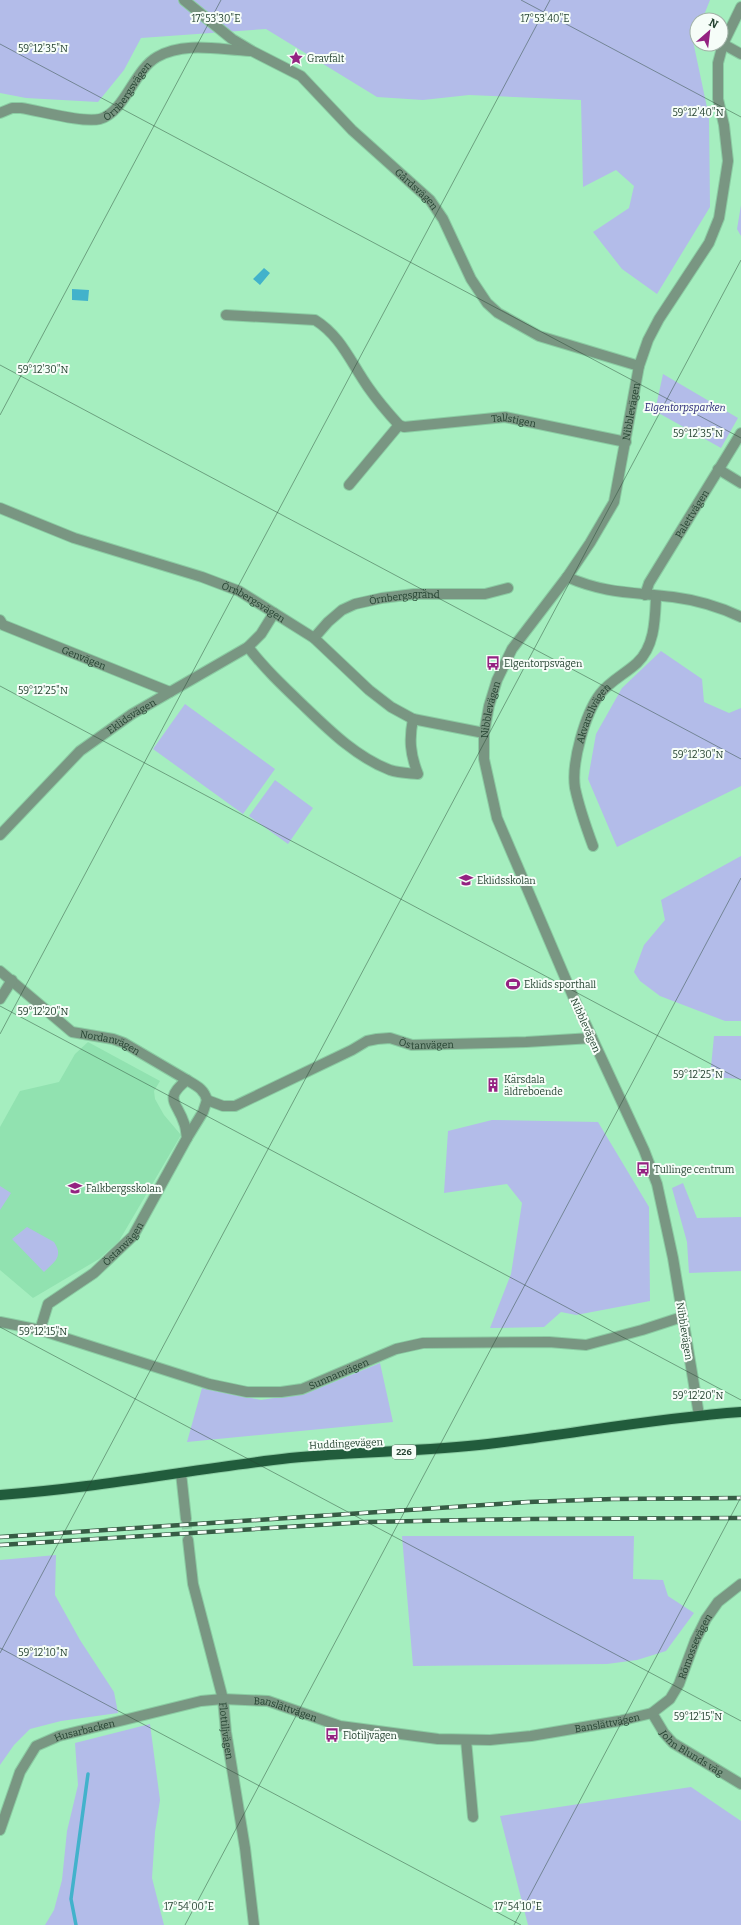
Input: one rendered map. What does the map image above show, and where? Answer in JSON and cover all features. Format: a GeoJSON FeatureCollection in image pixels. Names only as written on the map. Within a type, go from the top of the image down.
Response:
{"type":"FeatureCollection","features":[{"type":"Feature","properties":{"kind":"main road","name":"Huddingevägen"},"geometry":{"type":"LineString","coordinates":[[0,1495],[89,1486],[292,1458],[429,1450],[487,1444],[699,1415],[741,1412]]}},
{"type":"Feature","properties":{"kind":"street","name":"Gårdsvägen"},"geometry":{"type":"LineString","coordinates":[[184,0],[232,39],[301,76],[352,130],[430,200],[443,219],[471,279],[487,303],[498,313],[539,336],[639,366]]}},
{"type":"Feature","properties":{"kind":"street","name":"Nibblevägen"},"geometry":{"type":"LineString","coordinates":[[729,32],[741,7]]}},
{"type":"Feature","properties":{"kind":"street"},"geometry":{"type":"LineString","coordinates":[[729,47],[741,54]]}},
{"type":"Feature","properties":{"kind":"street","name":"Örnbergsvägen"},"geometry":{"type":"LineString","coordinates":[[0,112],[12,108],[21,108],[89,120],[101,118],[118,105],[140,73],[157,57],[172,51],[192,48],[252,51]]}},
{"type":"Feature","properties":{"kind":"street","name":"Nibblevägen"},"geometry":{"type":"LineString","coordinates":[[699,1415],[671,1250],[657,1184],[644,1150],[592,1038],[497,818],[488,785],[484,759],[484,733],[489,706],[497,680],[512,649],[567,577],[590,543],[614,502],[639,366],[648,340],[659,319],[709,243],[719,218],[728,161],[724,125],[718,99],[717,76],[721,52]]}},
{"type":"Feature","properties":{"kind":"street"},"geometry":{"type":"LineString","coordinates":[[226,315],[315,320],[323,325],[344,346],[367,386],[399,425],[349,485]]}},
{"type":"Feature","properties":{"kind":"street","name":"Tallstigen"},"geometry":{"type":"LineString","coordinates":[[399,425],[404,427],[505,417],[626,442]]}},
{"type":"Feature","properties":{"kind":"street","name":"Palettvägen"},"geometry":{"type":"LineString","coordinates":[[645,595],[649,584],[741,433]]}},
{"type":"Feature","properties":{"kind":"street"},"geometry":{"type":"LineString","coordinates":[[718,469],[741,483]]}},
{"type":"Feature","properties":{"kind":"street","name":"Örnbergsvägen"},"geometry":{"type":"LineString","coordinates":[[0,508],[74,538],[215,581],[239,591],[314,638],[369,690],[391,707],[413,719],[484,733]]}},
{"type":"Feature","properties":{"kind":"street"},"geometry":{"type":"LineString","coordinates":[[567,577],[587,586],[611,592],[656,597],[673,597],[708,604],[741,617]]}},
{"type":"Feature","properties":{"kind":"street","name":"Örnbergsgränd"},"geometry":{"type":"LineString","coordinates":[[314,638],[332,618],[342,610],[355,604],[382,598],[414,594],[485,594],[508,588]]}},
{"type":"Feature","properties":{"kind":"street","name":"Akvarellvägen"},"geometry":{"type":"LineString","coordinates":[[593,846],[575,788],[574,775],[578,750],[585,726],[599,695],[637,662],[648,648],[653,626],[656,597]]}},
{"type":"Feature","properties":{"kind":"street","name":"Eklidsvägen"},"geometry":{"type":"LineString","coordinates":[[0,835],[21,816],[45,786],[80,751],[132,714],[248,647],[261,634],[274,612]]}},
{"type":"Feature","properties":{"kind":"street","name":"Genvägen"},"geometry":{"type":"LineString","coordinates":[[1,623],[170,692]]}},
{"type":"Feature","properties":{"kind":"street"},"geometry":{"type":"LineString","coordinates":[[248,647],[274,678],[332,733],[356,751],[391,770],[403,773],[418,774],[410,749],[410,736],[413,719]]}},
{"type":"Feature","properties":{"kind":"street","name":"Nordanvägen"},"geometry":{"type":"LineString","coordinates":[[0,971],[72,1032],[113,1039],[187,1080]]}},
{"type":"Feature","properties":{"kind":"street"},"geometry":{"type":"LineString","coordinates":[[0,999],[12,980]]}},
{"type":"Feature","properties":{"kind":"street","name":"Östanvägen"},"geometry":{"type":"LineString","coordinates":[[40,1330],[48,1304],[94,1273],[125,1246],[133,1236],[203,1112],[207,1100],[223,1106],[235,1106],[345,1053],[367,1040],[390,1038],[412,1045],[526,1042],[592,1038]]}},
{"type":"Feature","properties":{"kind":"street"},"geometry":{"type":"LineString","coordinates":[[187,1138],[184,1122],[174,1104],[174,1097],[177,1088],[187,1080],[206,1093],[207,1100]]}},
{"type":"Feature","properties":{"kind":"street","name":"Sunnanvägen"},"geometry":{"type":"LineString","coordinates":[[0,1322],[40,1330],[209,1384],[247,1392],[281,1392],[302,1389],[396,1348],[423,1343],[549,1342],[586,1345],[642,1330],[682,1317]]}},
{"type":"Feature","properties":{"kind":"street"},"geometry":{"type":"LineString","coordinates":[[181,1473],[186,1519]]}},
{"type":"Feature","properties":{"kind":"street","name":"Flottiljvägen"},"geometry":{"type":"LineString","coordinates":[[188,1540],[193,1584],[223,1699],[226,1732],[240,1817],[254,1925]]}},
{"type":"Feature","properties":{"kind":"street","name":"Römossevägen"},"geometry":{"type":"LineString","coordinates":[[652,1713],[670,1698],[679,1684],[695,1641],[706,1619],[718,1602],[741,1584]]}},
{"type":"Feature","properties":{"kind":"street","name":"Banslättvägen"},"geometry":{"type":"LineString","coordinates":[[223,1699],[268,1701],[311,1717],[347,1728],[438,1739],[466,1740],[531,1736],[619,1721],[652,1713]]}},
{"type":"Feature","properties":{"kind":"street","name":"Husarbacken"},"geometry":{"type":"LineString","coordinates":[[0,1830],[20,1772],[36,1746],[59,1736],[176,1706],[223,1699]]}},
{"type":"Feature","properties":{"kind":"street","name":"John Blunds väg"},"geometry":{"type":"LineString","coordinates":[[652,1713],[664,1734],[672,1743],[741,1784]]}},
{"type":"Feature","properties":{"kind":"street"},"geometry":{"type":"LineString","coordinates":[[466,1740],[473,1817]]}},
{"type":"Feature","properties":{"kind":"shaded area"},"geometry":{"type":"Polygon","coordinates":[[[264,268],[270,273],[260,285],[253,279],[264,268]]]}},
{"type":"Feature","properties":{"kind":"shaded area"},"geometry":{"type":"Polygon","coordinates":[[[72,289],[89,290],[88,301],[72,300],[72,289]]]}},
{"type":"Feature","properties":{"kind":"shaded area","name":"Falkbergsskolan"},"geometry":{"type":"Polygon","coordinates":[[[88,1042],[160,1081],[154,1091],[155,1099],[164,1115],[181,1135],[119,1241],[99,1259],[33,1298],[0,1270],[0,1127],[20,1091],[59,1082],[75,1054],[88,1042]]]}},
{"type":"Feature","properties":{"kind":"green space"},"geometry":{"type":"Polygon","coordinates":[[[0,0],[710,0],[705,12],[689,12],[689,52],[695,52],[709,117],[710,207],[657,294],[622,269],[593,232],[629,208],[634,186],[616,170],[583,187],[581,100],[469,95],[423,100],[377,97],[266,29],[141,38],[124,70],[98,102],[26,98],[0,93],[0,0]]]}},
{"type":"Feature","properties":{"kind":"green space"},"geometry":{"type":"Polygon","coordinates":[[[741,205],[741,236],[737,229],[741,205]]]}},
{"type":"Feature","properties":{"kind":"green space","name":"Elgentorpsparken"},"geometry":{"type":"Polygon","coordinates":[[[663,374],[738,418],[721,448],[655,411],[663,374]]]}},
{"type":"Feature","properties":{"kind":"green space"},"geometry":{"type":"Polygon","coordinates":[[[661,651],[702,679],[704,702],[729,713],[741,708],[741,786],[617,847],[588,779],[596,734],[622,688],[661,651]]]}},
{"type":"Feature","properties":{"kind":"green space"},"geometry":{"type":"Polygon","coordinates":[[[185,704],[275,769],[243,814],[153,749],[185,704]]]}},
{"type":"Feature","properties":{"kind":"green space"},"geometry":{"type":"Polygon","coordinates":[[[275,780],[313,808],[288,844],[249,816],[275,780]]]}},
{"type":"Feature","properties":{"kind":"green space"},"geometry":{"type":"Polygon","coordinates":[[[741,856],[741,1021],[725,1021],[660,996],[640,981],[634,972],[644,945],[665,920],[661,900],[741,856]]]}},
{"type":"Feature","properties":{"kind":"green space"},"geometry":{"type":"Polygon","coordinates":[[[714,1036],[741,1036],[741,1079],[710,1077],[714,1036]]]}},
{"type":"Feature","properties":{"kind":"green space"},"geometry":{"type":"Polygon","coordinates":[[[492,1120],[598,1122],[649,1207],[650,1301],[576,1315],[561,1312],[544,1327],[490,1328],[511,1274],[522,1203],[507,1184],[444,1193],[448,1131],[492,1120]]]}},
{"type":"Feature","properties":{"kind":"green space"},"geometry":{"type":"Polygon","coordinates":[[[683,1183],[697,1218],[741,1217],[741,1271],[689,1273],[687,1242],[672,1188],[683,1183]]]}},
{"type":"Feature","properties":{"kind":"green space"},"geometry":{"type":"Polygon","coordinates":[[[0,1186],[11,1193],[0,1210],[0,1186]]]}},
{"type":"Feature","properties":{"kind":"green space"},"geometry":{"type":"Polygon","coordinates":[[[27,1227],[54,1242],[57,1247],[58,1255],[56,1259],[44,1272],[12,1239],[27,1227]]]}},
{"type":"Feature","properties":{"kind":"green space"},"geometry":{"type":"Polygon","coordinates":[[[380,1363],[393,1422],[187,1442],[202,1388],[261,1400],[307,1393],[380,1363]]]}},
{"type":"Feature","properties":{"kind":"green space"},"geometry":{"type":"Polygon","coordinates":[[[402,1536],[634,1536],[633,1579],[663,1580],[668,1596],[694,1613],[666,1651],[637,1660],[607,1664],[413,1666],[402,1536]]]}},
{"type":"Feature","properties":{"kind":"green space"},"geometry":{"type":"Polygon","coordinates":[[[56,1555],[55,1595],[80,1640],[114,1692],[118,1713],[61,1721],[30,1729],[14,1745],[0,1765],[0,1560],[56,1555]]]}},
{"type":"Feature","properties":{"kind":"green space"},"geometry":{"type":"Polygon","coordinates":[[[150,1724],[160,1800],[155,1832],[152,1878],[164,1925],[45,1925],[54,1910],[62,1880],[67,1831],[78,1785],[75,1743],[150,1724]]]}},
{"type":"Feature","properties":{"kind":"green space"},"geometry":{"type":"Polygon","coordinates":[[[691,1787],[741,1821],[741,1925],[528,1925],[500,1816],[691,1787]]]}},
{"type":"Feature","properties":{"kind":"waterway"},"geometry":{"type":"LineString","coordinates":[[76,1925],[71,1899],[88,1774]]}},
{"type":"Feature","properties":{"kind":"tunnel"},"geometry":{"type":"LineString","coordinates":[[186,1519],[188,1540]]}},
{"type":"Feature","properties":{"kind":"railway"},"geometry":{"type":"LineString","coordinates":[[0,1537],[528,1502],[613,1499],[741,1498]]}},
{"type":"Feature","properties":{"kind":"railway"},"geometry":{"type":"LineString","coordinates":[[0,1545],[366,1522],[529,1519],[741,1518]]}},
{"type":"Feature","properties":{"kind":"place","name":"Gravfält"},"geometry":{"type":"Point","coordinates":[296,58]}},
{"type":"Feature","properties":{"kind":"place","name":"Elgentorpsvägen"},"geometry":{"type":"Point","coordinates":[493,663]}},
{"type":"Feature","properties":{"kind":"place","name":"Eklidsskolan"},"geometry":{"type":"Point","coordinates":[466,880]}},
{"type":"Feature","properties":{"kind":"place","name":"Eklids sporthall"},"geometry":{"type":"Point","coordinates":[513,984]}},
{"type":"Feature","properties":{"kind":"place","name":"Kärsdala äldreboende"},"geometry":{"type":"Point","coordinates":[493,1085]}},
{"type":"Feature","properties":{"kind":"place","name":"Tullinge centrum"},"geometry":{"type":"Point","coordinates":[643,1169]}},
{"type":"Feature","properties":{"kind":"place","name":"Falkbergsskolan"},"geometry":{"type":"Point","coordinates":[75,1188]}},
{"type":"Feature","properties":{"kind":"place","name":"Flotiljvägen"},"geometry":{"type":"Point","coordinates":[332,1735]}}]}
